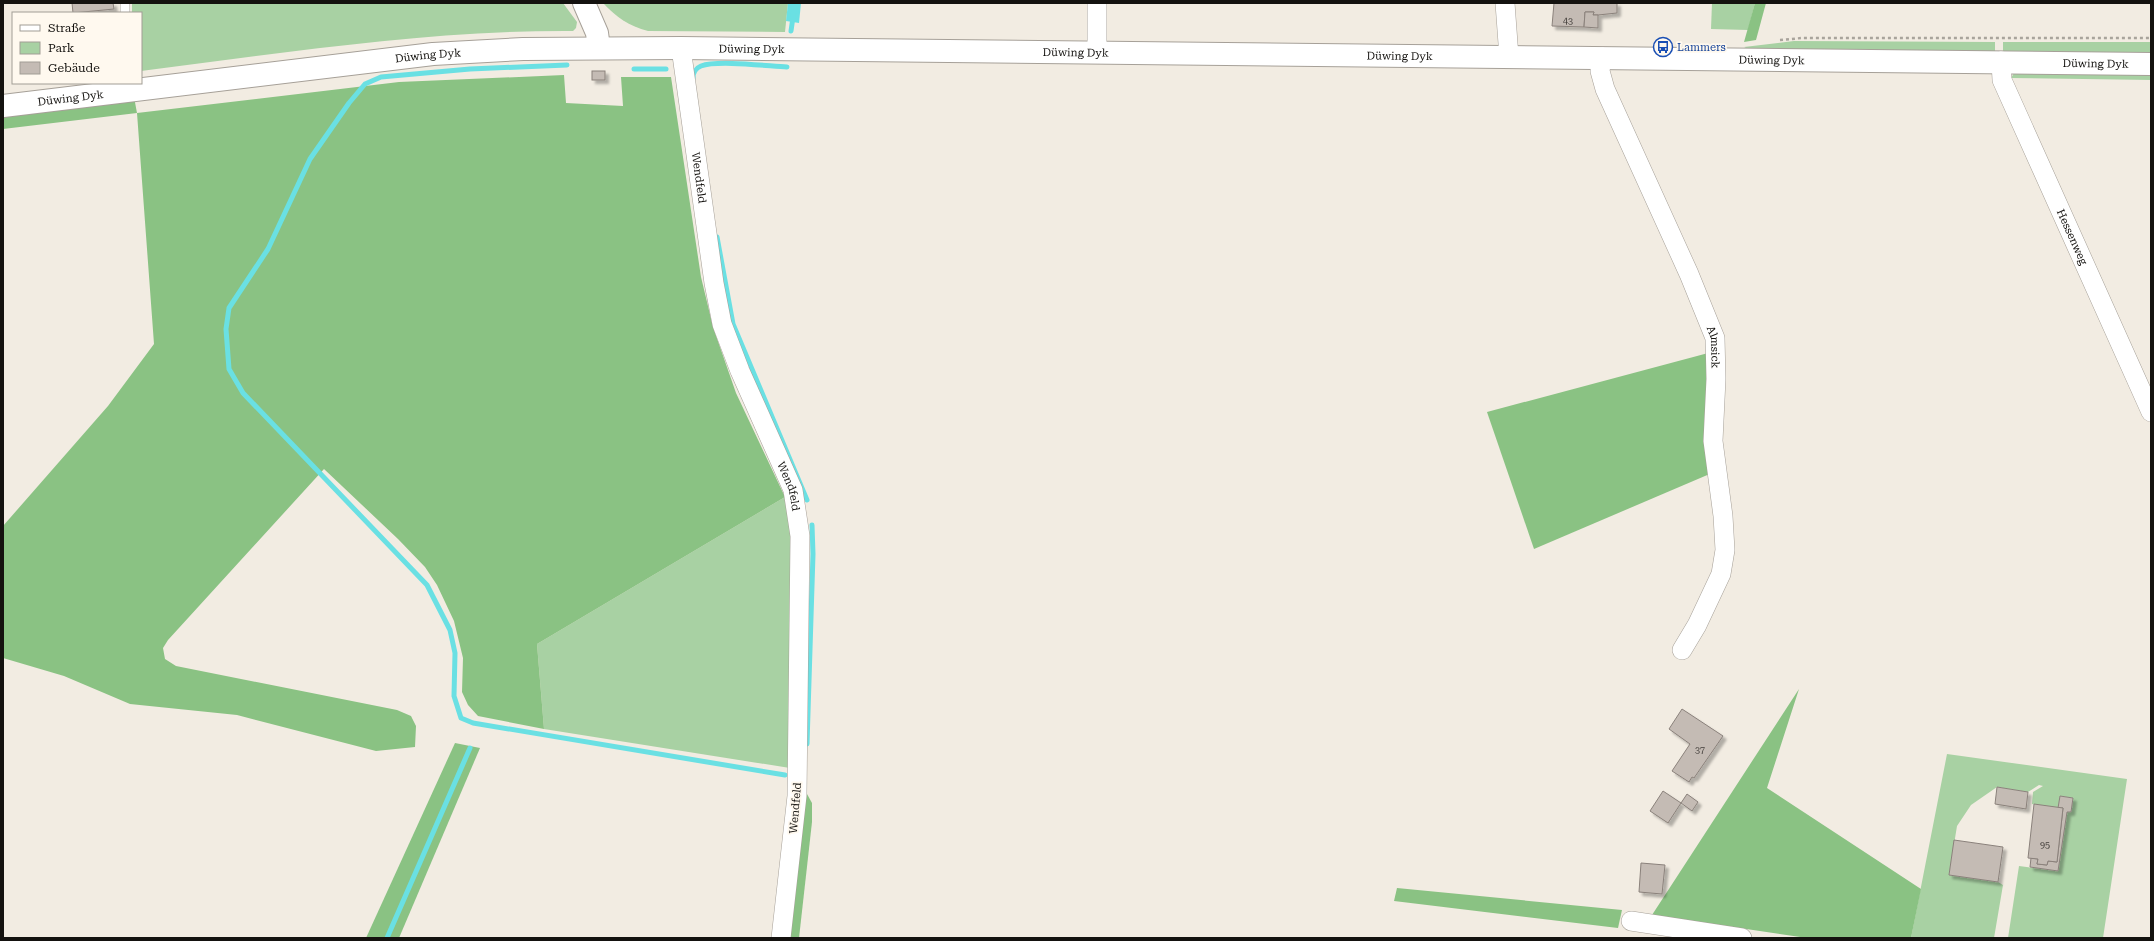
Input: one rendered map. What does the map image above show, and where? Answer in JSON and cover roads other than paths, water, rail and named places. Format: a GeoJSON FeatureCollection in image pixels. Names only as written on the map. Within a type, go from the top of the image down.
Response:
{"type":"FeatureCollection","features":[{"type":"Feature","properties":{"kind":"street"},"geometry":{"type":"LineString","coordinates":[[584,3],[597,33],[599,48]]}},
{"type":"Feature","properties":{"kind":"street"},"geometry":{"type":"LineString","coordinates":[[1096,3],[1097,52]]}},
{"type":"Feature","properties":{"kind":"street"},"geometry":{"type":"LineString","coordinates":[[1505,3],[1509,57]]}},
{"type":"Feature","properties":{"kind":"street","name":"Düwing Dyk"},"geometry":{"type":"LineString","coordinates":[[3,106],[125,87],[478,50],[681,48],[2001,61],[2151,64]]}},
{"type":"Feature","properties":{"kind":"street","name":"Wendfeld"},"geometry":{"type":"LineString","coordinates":[[681,48],[713,275],[722,324],[740,371],[793,490],[800,536],[797,796],[781,938]]}},
{"type":"Feature","properties":{"kind":"street","name":"Almsick"},"geometry":{"type":"LineString","coordinates":[[1602,57],[1600,71],[1605,89],[1689,274],[1715,338],[1716,380],[1713,441],[1723,516],[1725,550],[1722,574],[1698,625],[1682,650]]}},
{"type":"Feature","properties":{"kind":"street","name":"Hessenweg"},"geometry":{"type":"LineString","coordinates":[[2001,61],[2002,80],[2151,412]]}},
{"type":"Feature","properties":{"kind":"street"},"geometry":{"type":"LineString","coordinates":[[1631,921],[1742,938]]}},
{"type":"Feature","properties":{"kind":"water"},"geometry":{"type":"Polygon","coordinates":[[[788,3],[801,3],[799,23],[786,21],[788,3]]]}},
{"type":"Feature","properties":{"kind":"waterway"},"geometry":{"type":"LineString","coordinates":[[791,31],[795,3]]}},
{"type":"Feature","properties":{"kind":"waterway"},"geometry":{"type":"LineString","coordinates":[[693,78],[694,73],[698,68],[709,64],[730,63],[787,67]]}},
{"type":"Feature","properties":{"kind":"waterway"},"geometry":{"type":"LineString","coordinates":[[567,65],[470,69],[381,77],[365,84],[349,103],[310,159],[268,249],[229,308],[226,329],[229,369],[243,393],[427,585],[450,630],[455,653],[454,696],[461,718],[473,723],[785,775]]}},
{"type":"Feature","properties":{"kind":"waterway"},"geometry":{"type":"LineString","coordinates":[[634,69],[666,69]]}},
{"type":"Feature","properties":{"kind":"waterway"},"geometry":{"type":"LineString","coordinates":[[717,237],[733,324],[807,500]]}},
{"type":"Feature","properties":{"kind":"waterway"},"geometry":{"type":"LineString","coordinates":[[807,744],[813,554],[812,525]]}},
{"type":"Feature","properties":{"kind":"waterway"},"geometry":{"type":"LineString","coordinates":[[387,938],[470,748]]}},
{"type":"Feature","properties":{"kind":"place","name":"Lammers"},"geometry":{"type":"Point","coordinates":[1663,47]}}]}
